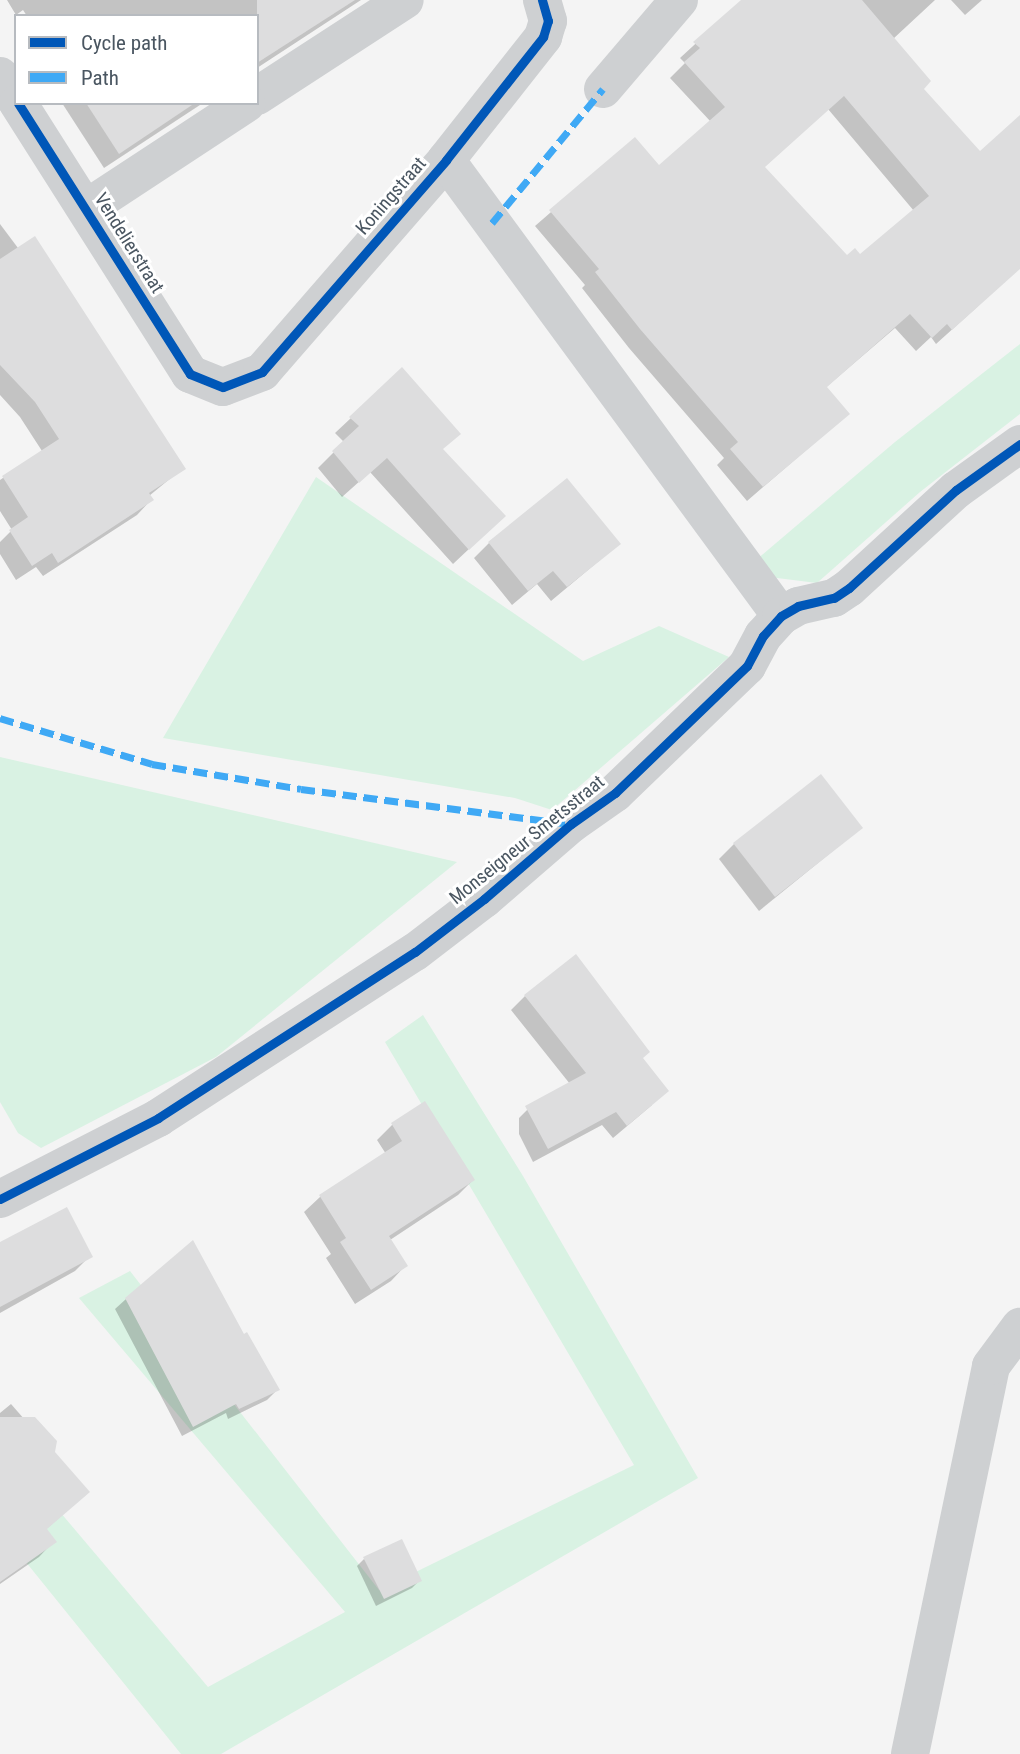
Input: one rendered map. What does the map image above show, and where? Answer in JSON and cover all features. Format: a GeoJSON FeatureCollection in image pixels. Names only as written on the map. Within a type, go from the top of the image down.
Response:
{"type":"FeatureCollection","features":[{"type":"Feature","properties":{"kind":"street"},"geometry":{"type":"LineString","coordinates":[[259,95],[405,0]]}},
{"type":"Feature","properties":{"kind":"street","name":"Koningstraat"},"geometry":{"type":"LineString","coordinates":[[223,387],[261,372],[446,160],[543,37],[548,20],[542,0]]}},
{"type":"Feature","properties":{"kind":"street"},"geometry":{"type":"LineString","coordinates":[[603,89],[679,0]]}},
{"type":"Feature","properties":{"kind":"street","name":"Vendelierstraat"},"geometry":{"type":"LineString","coordinates":[[0,76],[14,97]]}},
{"type":"Feature","properties":{"kind":"street","name":"Vendelierstraat"},"geometry":{"type":"LineString","coordinates":[[19,105],[87,208],[190,374],[223,387]]}},
{"type":"Feature","properties":{"kind":"street"},"geometry":{"type":"LineString","coordinates":[[87,208],[244,105]]}},
{"type":"Feature","properties":{"kind":"street","name":"Koningstraat"},"geometry":{"type":"LineString","coordinates":[[446,160],[781,616]]}},
{"type":"Feature","properties":{"kind":"street","name":"Monseigneur Smetsstraat"},"geometry":{"type":"LineString","coordinates":[[2,1195],[158,1118],[415,952],[484,899],[571,824],[615,793],[747,666],[763,636],[781,616],[798,606],[834,598],[849,588],[956,489],[1020,444]]}},
{"type":"Feature","properties":{"kind":"street"},"geometry":{"type":"LineString","coordinates":[[913,1753],[991,1366],[1020,1327]]}},
{"type":"Feature","properties":{"kind":"green space"},"geometry":{"type":"Polygon","coordinates":[[[1020,344],[1020,414],[920,492],[817,583],[769,577],[756,560],[895,442],[1020,344]]]}},
{"type":"Feature","properties":{"kind":"green space"},"geometry":{"type":"Polygon","coordinates":[[[316,477],[583,661],[659,626],[729,657],[552,810],[515,798],[163,738],[316,477]]]}},
{"type":"Feature","properties":{"kind":"green space"},"geometry":{"type":"Polygon","coordinates":[[[0,757],[457,862],[216,1057],[41,1148],[18,1133],[0,1102],[0,757]]]}},
{"type":"Feature","properties":{"kind":"green space"},"geometry":{"type":"Polygon","coordinates":[[[423,1015],[523,1176],[698,1478],[221,1754],[181,1754],[0,1530],[0,1441],[208,1687],[345,1612],[79,1298],[130,1271],[379,1590],[634,1465],[385,1042],[423,1015]]]}},
{"type":"Feature","properties":{"kind":"building"},"geometry":{"type":"Polygon","coordinates":[[[257,0],[355,0],[259,62],[257,0]]]}},
{"type":"Feature","properties":{"kind":"building"},"geometry":{"type":"Polygon","coordinates":[[[741,0],[862,0],[931,81],[924,89],[980,151],[1020,115],[1020,269],[952,330],[947,324],[932,338],[910,314],[827,387],[850,414],[763,487],[730,449],[738,442],[640,329],[595,272],[599,269],[549,210],[635,137],[659,165],[725,107],[684,62],[700,48],[693,42],[741,0]],[[844,96],[765,167],[847,255],[855,248],[860,254],[929,196],[844,96]]]}},
{"type":"Feature","properties":{"kind":"building"},"geometry":{"type":"Polygon","coordinates":[[[87,105],[192,105],[119,154],[87,105]]]}},
{"type":"Feature","properties":{"kind":"building"},"geometry":{"type":"Polygon","coordinates":[[[35,236],[186,469],[149,493],[154,500],[58,563],[52,553],[32,566],[9,530],[28,517],[2,476],[59,439],[35,402],[0,365],[0,259],[35,236]]]}},
{"type":"Feature","properties":{"kind":"building"},"geometry":{"type":"Polygon","coordinates":[[[402,367],[461,434],[443,449],[506,516],[469,550],[387,458],[359,483],[332,451],[359,426],[349,417],[402,367]]]}},
{"type":"Feature","properties":{"kind":"building"},"geometry":{"type":"Polygon","coordinates":[[[567,478],[621,544],[567,587],[553,571],[528,591],[488,542],[567,478]]]}},
{"type":"Feature","properties":{"kind":"building"},"geometry":{"type":"Polygon","coordinates":[[[821,774],[863,828],[775,897],[733,843],[821,774]]]}},
{"type":"Feature","properties":{"kind":"building"},"geometry":{"type":"Polygon","coordinates":[[[576,954],[650,1052],[643,1058],[669,1091],[627,1126],[616,1112],[548,1149],[525,1106],[586,1073],[524,995],[576,954]]]}},
{"type":"Feature","properties":{"kind":"building"},"geometry":{"type":"Polygon","coordinates":[[[425,1101],[475,1180],[389,1236],[408,1266],[371,1290],[340,1242],[346,1238],[319,1195],[402,1141],[391,1123],[425,1101]]]}},
{"type":"Feature","properties":{"kind":"building"},"geometry":{"type":"Polygon","coordinates":[[[67,1207],[93,1257],[0,1307],[0,1242],[67,1207]]]}},
{"type":"Feature","properties":{"kind":"building"},"geometry":{"type":"Polygon","coordinates":[[[193,1240],[244,1334],[247,1332],[280,1390],[239,1409],[236,1404],[193,1427],[125,1298],[193,1240]]]}},
{"type":"Feature","properties":{"kind":"building"},"geometry":{"type":"Polygon","coordinates":[[[0,1417],[35,1417],[57,1441],[55,1452],[90,1492],[47,1529],[57,1542],[0,1582],[0,1417]]]}},
{"type":"Feature","properties":{"kind":"building"},"geometry":{"type":"Polygon","coordinates":[[[402,1539],[422,1581],[384,1599],[363,1557],[402,1539]]]}},
{"type":"Feature","properties":{"kind":"marked path"},"geometry":{"type":"LineString","coordinates":[[492,223],[603,89]]}},
{"type":"Feature","properties":{"kind":"marked path"},"geometry":{"type":"LineString","coordinates":[[0,718],[152,764],[301,789],[571,824]]}},
{"type":"Feature","properties":{"kind":"cycle path"},"geometry":{"type":"LineString","coordinates":[[19,105],[190,374],[223,387],[262,372],[446,160],[543,37],[548,21],[542,0]]}},
{"type":"Feature","properties":{"kind":"cycle path"},"geometry":{"type":"LineString","coordinates":[[0,1199],[158,1118],[415,952],[484,899],[571,824],[615,793],[747,666],[763,636],[781,616],[798,606],[834,598],[849,588],[956,490],[1020,444]]}}]}
